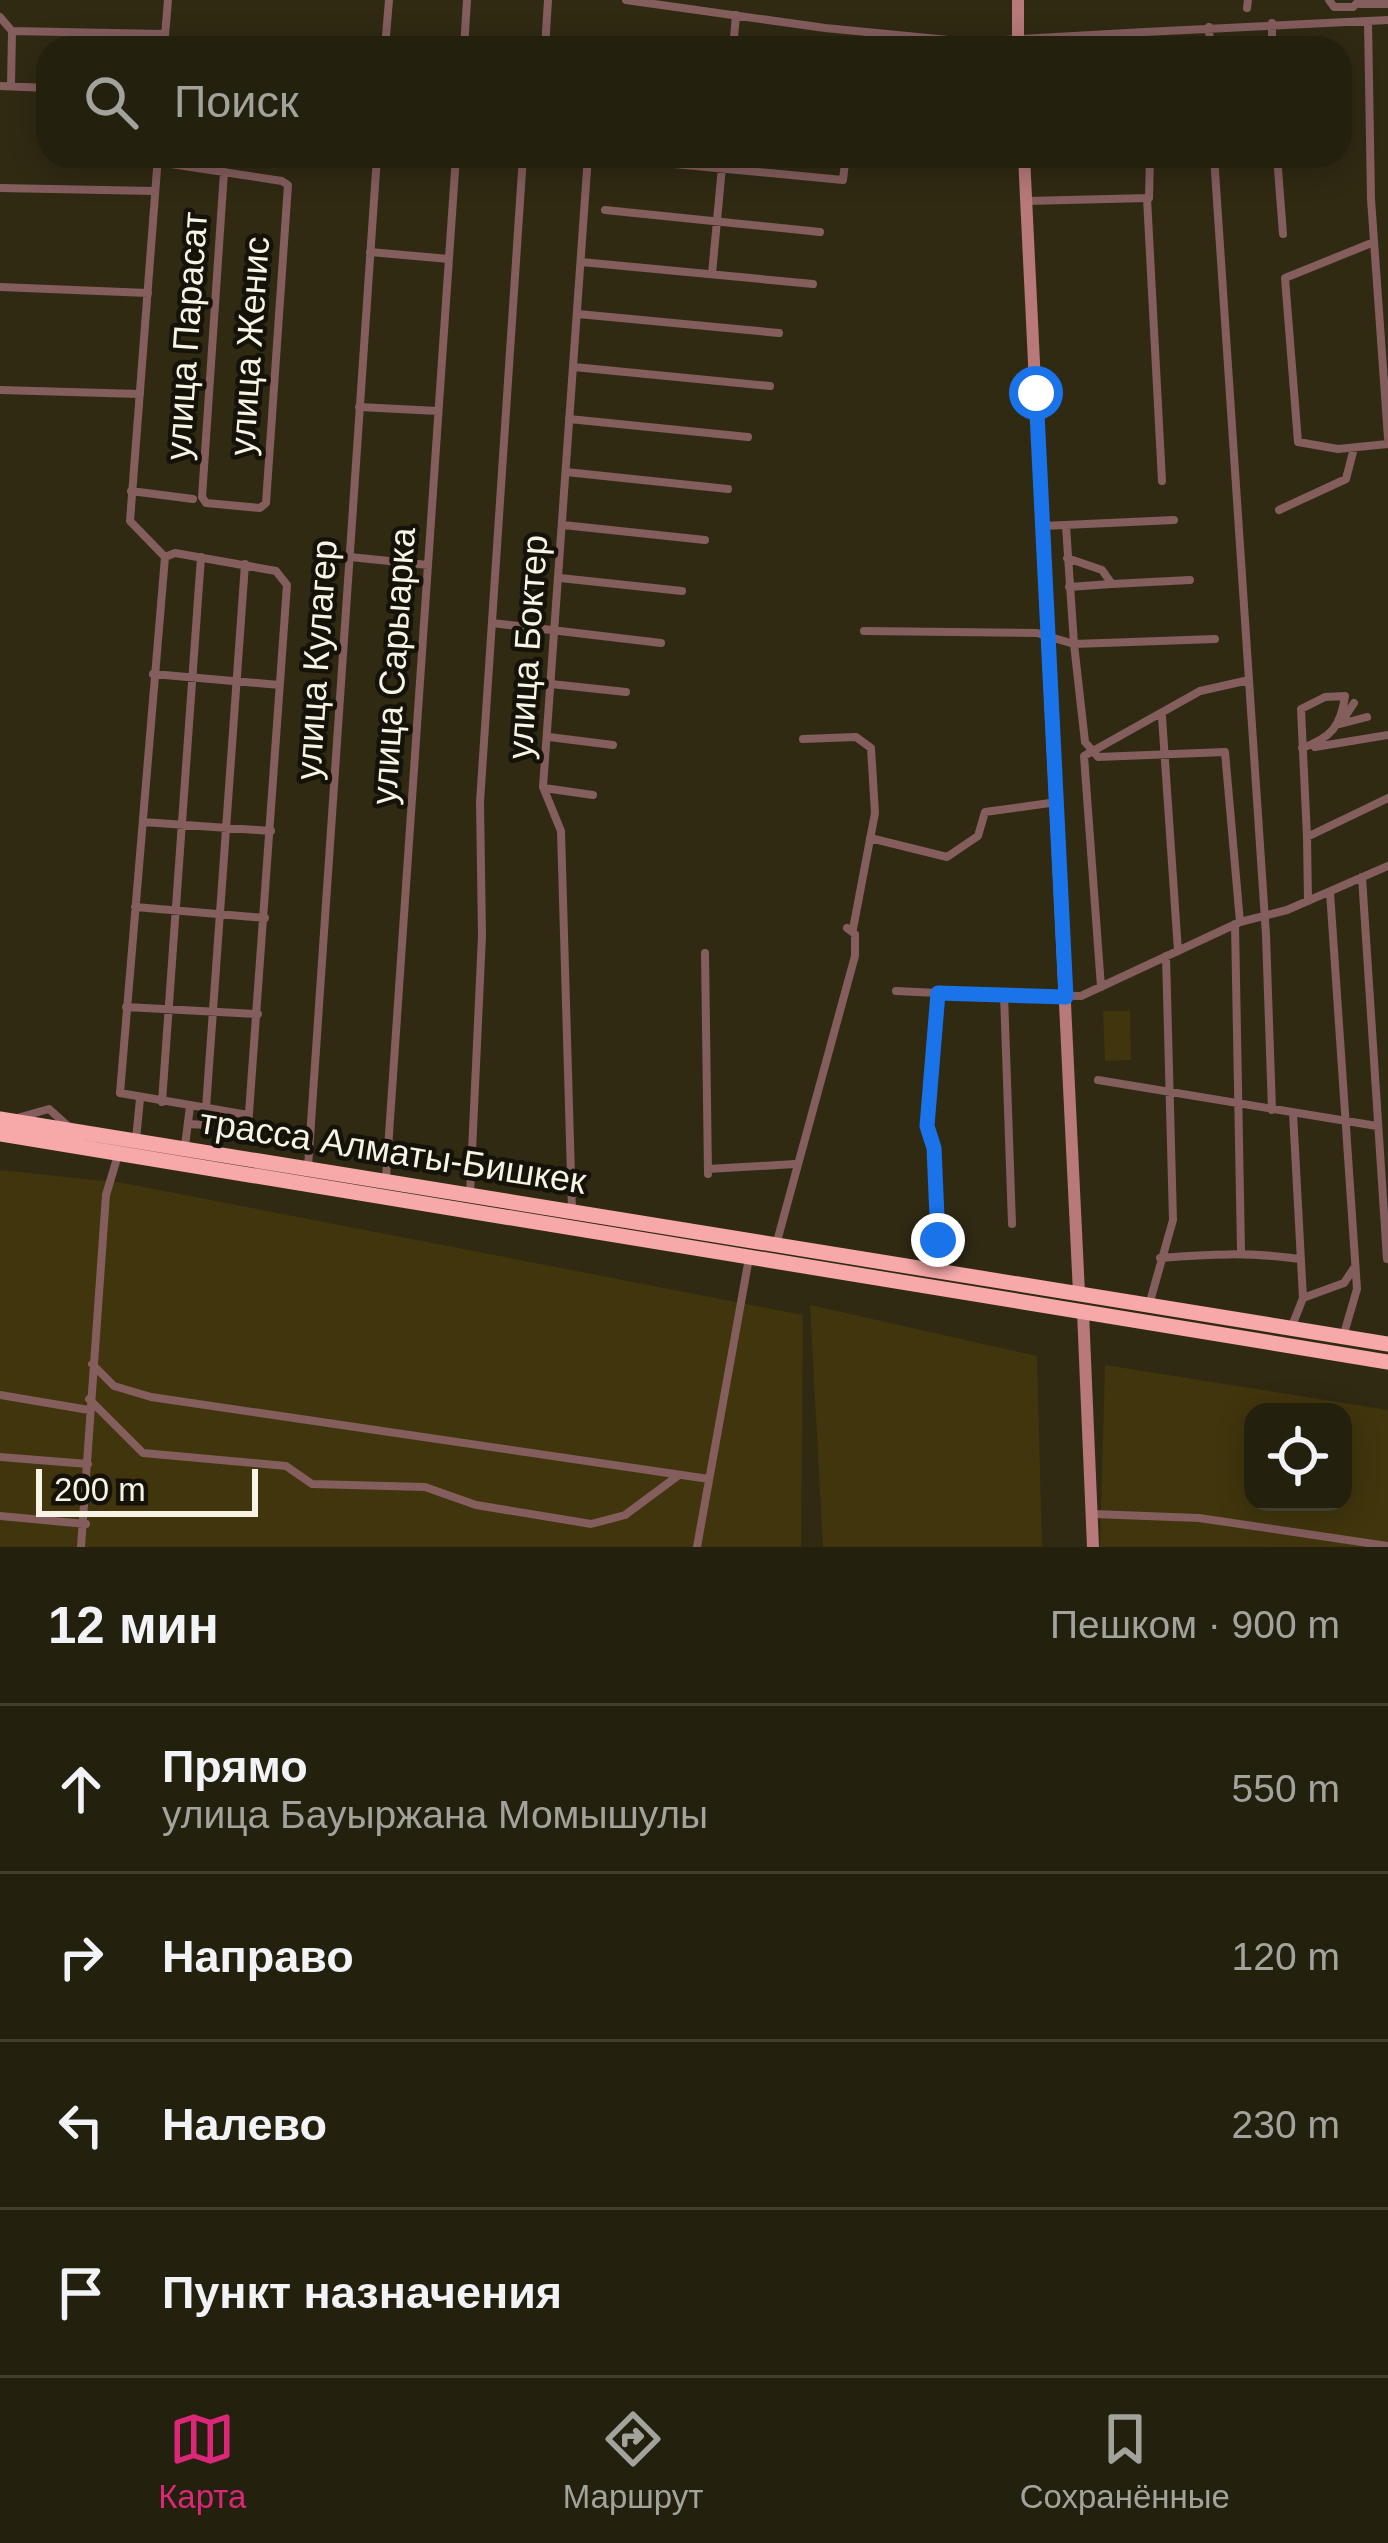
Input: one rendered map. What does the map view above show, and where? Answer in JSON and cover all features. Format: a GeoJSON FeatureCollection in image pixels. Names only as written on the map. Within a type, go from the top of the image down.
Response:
{"type":"FeatureCollection","features":[{"type":"Feature","properties":{"kind":"highway","name":"трасса Алматы-Бишкек"},"geometry":{"type":"LineString","coordinates":[[1,1124],[236,1155],[572,1211],[749,1256],[1388,1362]]}},
{"type":"Feature","properties":{"kind":"highway","name":"трасса Алматы-Бишкек"},"geometry":{"type":"LineString","coordinates":[[1,1124],[232,1174],[776,1246],[1388,1344]]}},
{"type":"Feature","properties":{"kind":"highway"},"geometry":{"type":"LineString","coordinates":[[232,1174],[236,1155]]}},
{"type":"Feature","properties":{"kind":"street"},"geometry":{"type":"LineString","coordinates":[[12,31],[164,34],[168,0]]}},
{"type":"Feature","properties":{"kind":"street"},"geometry":{"type":"LineString","coordinates":[[386,36],[388,0]]}},
{"type":"Feature","properties":{"kind":"street"},"geometry":{"type":"LineString","coordinates":[[465,36],[467,0]]}},
{"type":"Feature","properties":{"kind":"street"},"geometry":{"type":"LineString","coordinates":[[545,36],[548,0]]}},
{"type":"Feature","properties":{"kind":"street"},"geometry":{"type":"LineString","coordinates":[[626,0],[899,36]]}},
{"type":"Feature","properties":{"kind":"street"},"geometry":{"type":"LineString","coordinates":[[1018,0],[1018,36]]}},
{"type":"Feature","properties":{"kind":"street"},"geometry":{"type":"LineString","coordinates":[[1329,0],[1334,7],[1388,4]]}},
{"type":"Feature","properties":{"kind":"street"},"geometry":{"type":"LineString","coordinates":[[734,36],[736,15]]}},
{"type":"Feature","properties":{"kind":"street"},"geometry":{"type":"LineString","coordinates":[[0,17],[12,31],[5,86],[36,87]]}},
{"type":"Feature","properties":{"kind":"street"},"geometry":{"type":"LineString","coordinates":[[1106,36],[1388,20]]}},
{"type":"Feature","properties":{"kind":"street"},"geometry":{"type":"LineString","coordinates":[[1368,22],[1374,242],[1385,329],[1388,441],[1354,448],[1310,447],[1295,435],[1284,282],[1374,242]]}},
{"type":"Feature","properties":{"kind":"street"},"geometry":{"type":"LineString","coordinates":[[1272,23],[1272,36]]}},
{"type":"Feature","properties":{"kind":"street"},"geometry":{"type":"LineString","coordinates":[[1209,27],[1209,36]]}},
{"type":"Feature","properties":{"kind":"street"},"geometry":{"type":"LineString","coordinates":[[157,168],[130,491],[132,527],[165,556],[245,564],[276,571],[287,580],[246,1130],[188,1124]]}},
{"type":"Feature","properties":{"kind":"street"},"geometry":{"type":"LineString","coordinates":[[204,168],[224,172]]}},
{"type":"Feature","properties":{"kind":"street","name":"улица Кулагер"},"geometry":{"type":"LineString","coordinates":[[308,1167],[376,168]]}},
{"type":"Feature","properties":{"kind":"street","name":"улица Сарыарка"},"geometry":{"type":"LineString","coordinates":[[386,1180],[456,168]]}},
{"type":"Feature","properties":{"kind":"street"},"geometry":{"type":"LineString","coordinates":[[470,1195],[482,936],[480,802],[522,168]]}},
{"type":"Feature","properties":{"kind":"street","name":"улица Боктер"},"geometry":{"type":"LineString","coordinates":[[572,1211],[561,831],[543,788],[587,168]]}},
{"type":"Feature","properties":{"kind":"street"},"geometry":{"type":"LineString","coordinates":[[712,274],[722,168]]}},
{"type":"Feature","properties":{"kind":"street"},"geometry":{"type":"LineString","coordinates":[[731,168],[843,180],[844,168]]}},
{"type":"Feature","properties":{"kind":"street"},"geometry":{"type":"LineString","coordinates":[[1025,168],[1054,646],[1079,1293]]}},
{"type":"Feature","properties":{"kind":"street"},"geometry":{"type":"LineString","coordinates":[[1149,168],[1162,481]]}},
{"type":"Feature","properties":{"kind":"street"},"geometry":{"type":"LineString","coordinates":[[1215,168],[1264,914],[1272,1110]]}},
{"type":"Feature","properties":{"kind":"street"},"geometry":{"type":"LineString","coordinates":[[1278,168],[1283,234]]}},
{"type":"Feature","properties":{"kind":"street","name":"улица Женис"},"geometry":{"type":"LineString","coordinates":[[224,172],[288,185],[266,503],[260,508]]}},
{"type":"Feature","properties":{"kind":"street","name":"улица Парасат"},"geometry":{"type":"LineString","coordinates":[[224,172],[202,497],[206,503],[260,508]]}},
{"type":"Feature","properties":{"kind":"street"},"geometry":{"type":"LineString","coordinates":[[0,188],[155,191]]}},
{"type":"Feature","properties":{"kind":"street"},"geometry":{"type":"LineString","coordinates":[[1026,202],[1147,198]]}},
{"type":"Feature","properties":{"kind":"street"},"geometry":{"type":"LineString","coordinates":[[605,210],[820,232]]}},
{"type":"Feature","properties":{"kind":"street"},"geometry":{"type":"LineString","coordinates":[[370,252],[449,260]]}},
{"type":"Feature","properties":{"kind":"street"},"geometry":{"type":"LineString","coordinates":[[581,262],[813,284]]}},
{"type":"Feature","properties":{"kind":"street"},"geometry":{"type":"LineString","coordinates":[[0,287],[148,293]]}},
{"type":"Feature","properties":{"kind":"street"},"geometry":{"type":"LineString","coordinates":[[578,314],[779,333]]}},
{"type":"Feature","properties":{"kind":"street"},"geometry":{"type":"LineString","coordinates":[[574,367],[770,386]]}},
{"type":"Feature","properties":{"kind":"street"},"geometry":{"type":"LineString","coordinates":[[0,390],[140,394]]}},
{"type":"Feature","properties":{"kind":"street"},"geometry":{"type":"LineString","coordinates":[[359,406],[438,411]]}},
{"type":"Feature","properties":{"kind":"street"},"geometry":{"type":"LineString","coordinates":[[569,419],[748,437]]}},
{"type":"Feature","properties":{"kind":"street"},"geometry":{"type":"LineString","coordinates":[[1279,510],[1346,479],[1354,448]]}},
{"type":"Feature","properties":{"kind":"street"},"geometry":{"type":"LineString","coordinates":[[566,472],[728,489]]}},
{"type":"Feature","properties":{"kind":"street"},"geometry":{"type":"LineString","coordinates":[[130,491],[193,500]]}},
{"type":"Feature","properties":{"kind":"street"},"geometry":{"type":"LineString","coordinates":[[1043,526],[1174,520]]}},
{"type":"Feature","properties":{"kind":"street"},"geometry":{"type":"LineString","coordinates":[[563,525],[705,540]]}},
{"type":"Feature","properties":{"kind":"street"},"geometry":{"type":"LineString","coordinates":[[1066,526],[1084,742],[1091,752],[1111,759],[1225,752],[1238,923],[1241,1250]]}},
{"type":"Feature","properties":{"kind":"street"},"geometry":{"type":"LineString","coordinates":[[165,556],[120,1093],[248,1115]]}},
{"type":"Feature","properties":{"kind":"street"},"geometry":{"type":"LineString","coordinates":[[163,1102],[201,557]]}},
{"type":"Feature","properties":{"kind":"street"},"geometry":{"type":"LineString","coordinates":[[350,557],[428,565]]}},
{"type":"Feature","properties":{"kind":"street"},"geometry":{"type":"LineString","coordinates":[[1067,558],[1102,570],[1112,584]]}},
{"type":"Feature","properties":{"kind":"street"},"geometry":{"type":"LineString","coordinates":[[206,1108],[245,564]]}},
{"type":"Feature","properties":{"kind":"street"},"geometry":{"type":"LineString","coordinates":[[560,578],[682,591]]}},
{"type":"Feature","properties":{"kind":"street"},"geometry":{"type":"LineString","coordinates":[[1069,586],[1190,580]]}},
{"type":"Feature","properties":{"kind":"street"},"geometry":{"type":"LineString","coordinates":[[492,623],[661,643]]}},
{"type":"Feature","properties":{"kind":"street"},"geometry":{"type":"LineString","coordinates":[[864,631],[1010,632],[1054,646],[1215,639]]}},
{"type":"Feature","properties":{"kind":"street"},"geometry":{"type":"LineString","coordinates":[[153,674],[280,685]]}},
{"type":"Feature","properties":{"kind":"street"},"geometry":{"type":"LineString","coordinates":[[1101,987],[1084,756],[1162,717],[1200,691],[1249,680]]}},
{"type":"Feature","properties":{"kind":"street"},"geometry":{"type":"LineString","coordinates":[[551,684],[626,692]]}},
{"type":"Feature","properties":{"kind":"street"},"geometry":{"type":"LineString","coordinates":[[1308,902],[1301,709],[1345,696],[1340,724]]}},
{"type":"Feature","properties":{"kind":"street"},"geometry":{"type":"LineString","coordinates":[[1302,748],[1330,735],[1354,704]]}},
{"type":"Feature","properties":{"kind":"street"},"geometry":{"type":"LineString","coordinates":[[1162,717],[1178,951]]}},
{"type":"Feature","properties":{"kind":"street"},"geometry":{"type":"LineString","coordinates":[[1340,724],[1366,717]]}},
{"type":"Feature","properties":{"kind":"street"},"geometry":{"type":"LineString","coordinates":[[1302,748],[1388,735]]}},
{"type":"Feature","properties":{"kind":"street"},"geometry":{"type":"LineString","coordinates":[[548,737],[613,745]]}},
{"type":"Feature","properties":{"kind":"street"},"geometry":{"type":"LineString","coordinates":[[776,1246],[850,977],[850,928],[875,813],[868,742],[803,739]]}},
{"type":"Feature","properties":{"kind":"street"},"geometry":{"type":"LineString","coordinates":[[543,788],[593,795]]}},
{"type":"Feature","properties":{"kind":"street"},"geometry":{"type":"LineString","coordinates":[[1307,837],[1388,798]]}},
{"type":"Feature","properties":{"kind":"street"},"geometry":{"type":"LineString","coordinates":[[871,838],[946,857],[979,836],[985,812],[1058,802]]}},
{"type":"Feature","properties":{"kind":"street"},"geometry":{"type":"LineString","coordinates":[[143,822],[271,831]]}},
{"type":"Feature","properties":{"kind":"street"},"geometry":{"type":"LineString","coordinates":[[896,991],[1066,997],[1101,987],[1238,923],[1308,902],[1388,866]]}},
{"type":"Feature","properties":{"kind":"street"},"geometry":{"type":"LineString","coordinates":[[1362,877],[1387,1259]]}},
{"type":"Feature","properties":{"kind":"street"},"geometry":{"type":"LineString","coordinates":[[1330,892],[1357,1289],[1342,1337]]}},
{"type":"Feature","properties":{"kind":"street"},"geometry":{"type":"LineString","coordinates":[[135,907],[265,918]]}},
{"type":"Feature","properties":{"kind":"street"},"geometry":{"type":"LineString","coordinates":[[705,953],[708,1172],[796,1163]]}},
{"type":"Feature","properties":{"kind":"street"},"geometry":{"type":"LineString","coordinates":[[1149,1305],[1173,1220],[1166,956]]}},
{"type":"Feature","properties":{"kind":"street"},"geometry":{"type":"LineString","coordinates":[[938,993],[927,1126],[935,1157],[939,1272]]}},
{"type":"Feature","properties":{"kind":"street"},"geometry":{"type":"LineString","coordinates":[[1004,995],[1012,1224]]}},
{"type":"Feature","properties":{"kind":"street"},"geometry":{"type":"LineString","coordinates":[[126,1007],[258,1014]]}},
{"type":"Feature","properties":{"kind":"street"},"geometry":{"type":"LineString","coordinates":[[1098,1080],[1377,1126]]}},
{"type":"Feature","properties":{"kind":"street"},"geometry":{"type":"LineString","coordinates":[[136,1140],[140,1099]]}},
{"type":"Feature","properties":{"kind":"street"},"geometry":{"type":"LineString","coordinates":[[184,1148],[190,1106]]}},
{"type":"Feature","properties":{"kind":"street"},"geometry":{"type":"LineString","coordinates":[[1291,1328],[1303,1298],[1293,1113]]}},
{"type":"Feature","properties":{"kind":"street"},"geometry":{"type":"LineString","coordinates":[[81,1547],[106,1195],[118,1153]]}},
{"type":"Feature","properties":{"kind":"street"},"geometry":{"type":"LineString","coordinates":[[1160,1258],[1202,1259],[1241,1250],[1300,1259]]}},
{"type":"Feature","properties":{"kind":"street"},"geometry":{"type":"LineString","coordinates":[[697,1547],[749,1256]]}},
{"type":"Feature","properties":{"kind":"street"},"geometry":{"type":"LineString","coordinates":[[1303,1298],[1345,1283],[1354,1267]]}},
{"type":"Feature","properties":{"kind":"street"},"geometry":{"type":"LineString","coordinates":[[1083,1312],[1093,1547]]}},
{"type":"Feature","properties":{"kind":"street"},"geometry":{"type":"LineString","coordinates":[[92,1364],[114,1386],[151,1397],[709,1479]]}},
{"type":"Feature","properties":{"kind":"street"},"geometry":{"type":"LineString","coordinates":[[0,1395],[89,1404],[143,1453],[286,1466],[312,1484],[425,1487],[476,1504],[591,1524],[625,1515],[679,1475]]}},
{"type":"Feature","properties":{"kind":"street"},"geometry":{"type":"LineString","coordinates":[[0,1457],[82,1467],[89,1463]]}},
{"type":"Feature","properties":{"kind":"street"},"geometry":{"type":"LineString","coordinates":[[1092,1513],[1113,1518],[1199,1517],[1388,1546]]}},
{"type":"Feature","properties":{"kind":"street"},"geometry":{"type":"LineString","coordinates":[[0,1516],[86,1524]]}},
{"type":"Feature","properties":{"kind":"shaded area"},"geometry":{"type":"Polygon","coordinates":[[[1103,1011],[1130,1011],[1131,1060],[1105,1061],[1103,1011]]]}},
{"type":"Feature","properties":{"kind":"shaded area"},"geometry":{"type":"Polygon","coordinates":[[[0,1170],[123,1183],[803,1315],[801,1547],[0,1547],[0,1170]]]}},
{"type":"Feature","properties":{"kind":"shaded area"},"geometry":{"type":"Polygon","coordinates":[[[810,1305],[1037,1356],[1042,1547],[823,1547],[810,1305]]]}},
{"type":"Feature","properties":{"kind":"shaded area"},"geometry":{"type":"Polygon","coordinates":[[[1105,1365],[1344,1403],[1244,1403],[1244,1511],[1352,1511],[1352,1404],[1388,1410],[1388,1547],[1100,1547],[1105,1365]]]}},
{"type":"Feature","properties":{"kind":"route"},"geometry":{"type":"LineString","coordinates":[[938,1240],[934,1148],[927,1126],[938,993],[1066,997],[1036,393]]}}]}
